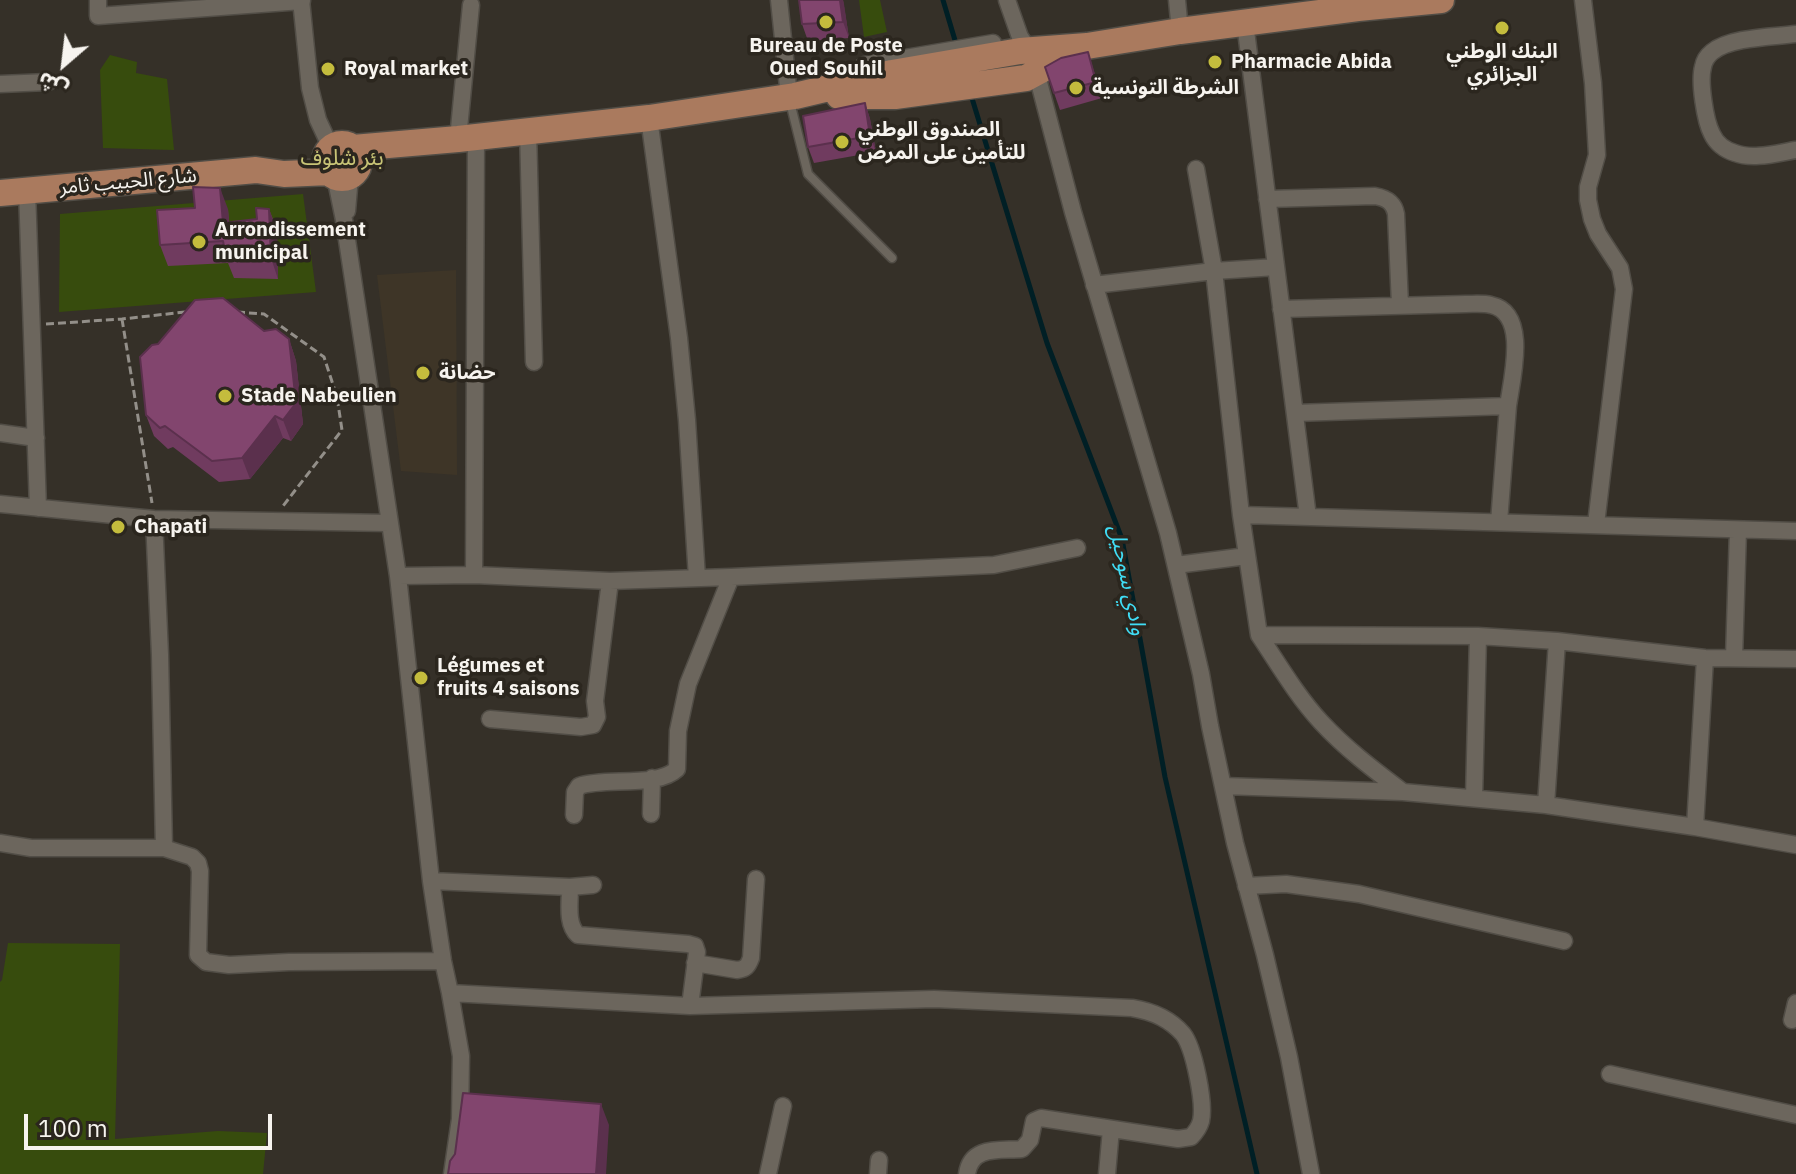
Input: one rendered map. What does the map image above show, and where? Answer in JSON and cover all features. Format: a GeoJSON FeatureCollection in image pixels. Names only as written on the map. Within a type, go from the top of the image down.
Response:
{"type":"FeatureCollection","features":[{"type":"Feature","properties":{"kind":"main road","name":"شارع الحبيب ثامر"},"geometry":{"type":"LineString","coordinates":[[0,193],[256,170],[284,174],[341,162],[406,143],[649,118],[893,84],[1023,55],[1180,31],[1441,0]]}},
{"type":"Feature","properties":{"kind":"street"},"geometry":{"type":"LineString","coordinates":[[98,0],[98,16],[302,1],[313,105],[341,162],[344,220],[398,576],[431,881],[461,1056],[460,1119],[452,1174]]}},
{"type":"Feature","properties":{"kind":"street"},"geometry":{"type":"LineString","coordinates":[[779,0],[792,97]]}},
{"type":"Feature","properties":{"kind":"street"},"geometry":{"type":"LineString","coordinates":[[1007,0],[1059,163],[1176,565],[1223,786],[1289,1057],[1311,1174]]}},
{"type":"Feature","properties":{"kind":"street"},"geometry":{"type":"LineString","coordinates":[[1177,0],[1180,31]]}},
{"type":"Feature","properties":{"kind":"street"},"geometry":{"type":"LineString","coordinates":[[1583,0],[1593,83],[1597,155],[1588,187],[1588,200],[1598,234],[1620,268],[1624,289],[1596,524]]}},
{"type":"Feature","properties":{"kind":"street"},"geometry":{"type":"LineString","coordinates":[[471,5],[467,137],[474,575]]}},
{"type":"Feature","properties":{"kind":"street"},"geometry":{"type":"LineString","coordinates":[[1245,23],[1308,517]]}},
{"type":"Feature","properties":{"kind":"street"},"geometry":{"type":"LineString","coordinates":[[1796,34],[1719,47],[1709,54],[1701,76],[1706,117],[1711,133],[1721,146],[1736,154],[1751,156],[1796,150]]}},
{"type":"Feature","properties":{"kind":"street"},"geometry":{"type":"LineString","coordinates":[[864,65],[1023,55]]}},
{"type":"Feature","properties":{"kind":"street"},"geometry":{"type":"LineString","coordinates":[[0,84],[48,82]]}},
{"type":"Feature","properties":{"kind":"street"},"geometry":{"type":"LineString","coordinates":[[649,118],[679,338],[697,578]]}},
{"type":"Feature","properties":{"kind":"street"},"geometry":{"type":"LineString","coordinates":[[528,130],[534,362]]}},
{"type":"Feature","properties":{"kind":"street"},"geometry":{"type":"LineString","coordinates":[[1196,169],[1214,271],[1241,515],[1259,635],[1289,682],[1321,722],[1359,758],[1403,792]]}},
{"type":"Feature","properties":{"kind":"street"},"geometry":{"type":"LineString","coordinates":[[27,190],[38,508]]}},
{"type":"Feature","properties":{"kind":"street"},"geometry":{"type":"LineString","coordinates":[[1267,199],[1375,196],[1390,201],[1395,206],[1396,214],[1400,305]]}},
{"type":"Feature","properties":{"kind":"street"},"geometry":{"type":"LineString","coordinates":[[1094,285],[1276,267]]}},
{"type":"Feature","properties":{"kind":"street"},"geometry":{"type":"LineString","coordinates":[[1281,309],[1466,304],[1493,305],[1506,312],[1513,322],[1515,335],[1499,522]]}},
{"type":"Feature","properties":{"kind":"street"},"geometry":{"type":"LineString","coordinates":[[1295,413],[1508,406]]}},
{"type":"Feature","properties":{"kind":"street"},"geometry":{"type":"LineString","coordinates":[[0,433],[36,438]]}},
{"type":"Feature","properties":{"kind":"street"},"geometry":{"type":"LineString","coordinates":[[0,504],[154,519],[389,523]]}},
{"type":"Feature","properties":{"kind":"street"},"geometry":{"type":"LineString","coordinates":[[1241,515],[1796,531]]}},
{"type":"Feature","properties":{"kind":"street"},"geometry":{"type":"LineString","coordinates":[[154,519],[164,848]]}},
{"type":"Feature","properties":{"kind":"street"},"geometry":{"type":"LineString","coordinates":[[1734,658],[1738,530]]}},
{"type":"Feature","properties":{"kind":"street"},"geometry":{"type":"LineString","coordinates":[[398,576],[474,575],[610,581],[731,577],[994,565],[1077,548]]}},
{"type":"Feature","properties":{"kind":"street"},"geometry":{"type":"LineString","coordinates":[[1176,565],[1247,556]]}},
{"type":"Feature","properties":{"kind":"street"},"geometry":{"type":"LineString","coordinates":[[574,815],[575,792],[579,786],[652,778],[674,773],[677,769],[678,731],[688,684],[731,577]]}},
{"type":"Feature","properties":{"kind":"street"},"geometry":{"type":"LineString","coordinates":[[490,719],[581,727],[593,725],[597,717],[595,701],[610,581]]}},
{"type":"Feature","properties":{"kind":"street"},"geometry":{"type":"LineString","coordinates":[[1259,635],[1478,636],[1557,641],[1705,658],[1796,659]]}},
{"type":"Feature","properties":{"kind":"street"},"geometry":{"type":"LineString","coordinates":[[1474,798],[1478,636]]}},
{"type":"Feature","properties":{"kind":"street"},"geometry":{"type":"LineString","coordinates":[[1546,805],[1557,641]]}},
{"type":"Feature","properties":{"kind":"street"},"geometry":{"type":"LineString","coordinates":[[1695,827],[1705,658]]}},
{"type":"Feature","properties":{"kind":"street"},"geometry":{"type":"LineString","coordinates":[[651,814],[652,778]]}},
{"type":"Feature","properties":{"kind":"street"},"geometry":{"type":"LineString","coordinates":[[1223,786],[1403,792],[1546,805],[1796,845]]}},
{"type":"Feature","properties":{"kind":"street"},"geometry":{"type":"LineString","coordinates":[[0,830],[0,843],[31,848],[164,848],[192,857],[200,871],[198,955],[206,962],[229,965],[443,961]]}},
{"type":"Feature","properties":{"kind":"street"},"geometry":{"type":"LineString","coordinates":[[695,963],[737,970],[748,966],[756,879]]}},
{"type":"Feature","properties":{"kind":"street"},"geometry":{"type":"LineString","coordinates":[[431,881],[570,887],[593,885]]}},
{"type":"Feature","properties":{"kind":"street"},"geometry":{"type":"LineString","coordinates":[[1246,886],[1286,884],[1359,894],[1564,941]]}},
{"type":"Feature","properties":{"kind":"street"},"geometry":{"type":"LineString","coordinates":[[570,887],[570,921],[573,932],[578,935],[688,944],[697,948],[690,1006]]}},
{"type":"Feature","properties":{"kind":"street"},"geometry":{"type":"LineString","coordinates":[[450,993],[690,1006],[934,999],[1146,1010],[1174,1025],[1184,1036],[1192,1051],[1203,1105],[1200,1126],[1191,1137],[1178,1139],[1041,1118],[1032,1126],[1028,1145],[1022,1149],[982,1152],[971,1160],[967,1174]]}},
{"type":"Feature","properties":{"kind":"street"},"geometry":{"type":"LineString","coordinates":[[1610,1074],[1796,1115]]}},
{"type":"Feature","properties":{"kind":"street"},"geometry":{"type":"LineString","coordinates":[[768,1174],[783,1106]]}},
{"type":"Feature","properties":{"kind":"street"},"geometry":{"type":"LineString","coordinates":[[1107,1174],[1111,1129]]}},
{"type":"Feature","properties":{"kind":"lane"},"geometry":{"type":"LineString","coordinates":[[792,97],[808,174],[892,258]]}},
{"type":"Feature","properties":{"kind":"path"},"geometry":{"type":"LineString","coordinates":[[32,324],[198,311]]}},
{"type":"Feature","properties":{"kind":"path"},"geometry":{"type":"LineString","coordinates":[[237,312],[264,314],[324,357],[337,397],[342,430],[271,521]]}},
{"type":"Feature","properties":{"kind":"path"},"geometry":{"type":"LineString","coordinates":[[122,319],[154,519]]}},
{"type":"Feature","properties":{"kind":"shaded area","name":"حضانة"},"geometry":{"type":"Polygon","coordinates":[[[456,270],[457,475],[401,471],[377,275],[456,270]]]}},
{"type":"Feature","properties":{"kind":"green space"},"geometry":{"type":"Polygon","coordinates":[[[859,0],[880,0],[887,32],[864,37],[859,0]]]}},
{"type":"Feature","properties":{"kind":"green space"},"geometry":{"type":"Polygon","coordinates":[[[110,55],[137,62],[136,73],[167,79],[174,150],[103,148],[100,70],[110,55]]]}},
{"type":"Feature","properties":{"kind":"green space"},"geometry":{"type":"Polygon","coordinates":[[[303,194],[316,292],[59,312],[60,214],[303,194]]]}},
{"type":"Feature","properties":{"kind":"green space"},"geometry":{"type":"Polygon","coordinates":[[[8,943],[120,944],[115,1139],[218,1131],[267,1133],[263,1174],[0,1174],[0,982],[8,943]]]}},
{"type":"Feature","properties":{"kind":"building"},"geometry":{"type":"Polygon","coordinates":[[[799,0],[840,0],[843,22],[802,24],[799,0]]]}},
{"type":"Feature","properties":{"kind":"building"},"geometry":{"type":"Polygon","coordinates":[[[1088,52],[1096,82],[1054,93],[1045,67],[1061,58],[1088,52]]]}},
{"type":"Feature","properties":{"kind":"building"},"geometry":{"type":"Polygon","coordinates":[[[865,103],[870,136],[808,147],[803,116],[865,103]]]}},
{"type":"Feature","properties":{"kind":"building"},"geometry":{"type":"Polygon","coordinates":[[[193,187],[220,188],[223,223],[257,219],[256,208],[269,209],[271,258],[226,257],[223,241],[160,245],[157,210],[195,208],[193,187]]]}},
{"type":"Feature","properties":{"kind":"building","name":"Stade Nabeulien"},"geometry":{"type":"Polygon","coordinates":[[[223,298],[264,331],[276,329],[289,339],[296,403],[283,420],[275,416],[242,458],[212,461],[165,426],[160,428],[146,415],[140,357],[152,345],[158,344],[195,300],[223,298]]]}},
{"type":"Feature","properties":{"kind":"building"},"geometry":{"type":"Polygon","coordinates":[[[463,1093],[601,1104],[596,1174],[448,1174],[450,1161],[455,1154],[463,1093]]]}},
{"type":"Feature","properties":{"kind":"waterway","name":"وادي سوحيل"},"geometry":{"type":"LineString","coordinates":[[943,0],[957,47]]}},
{"type":"Feature","properties":{"kind":"waterway","name":"وادي سوحيل"},"geometry":{"type":"LineString","coordinates":[[971,95],[1047,343],[1122,539],[1165,777],[1257,1174]]}},
{"type":"Feature","properties":{"kind":"place","name":"Bureau de Poste Oued Souhil"},"geometry":{"type":"Point","coordinates":[826,22]}},
{"type":"Feature","properties":{"kind":"place","name":"البنك الوطني الجزائري"},"geometry":{"type":"Point","coordinates":[1502,28]}},
{"type":"Feature","properties":{"kind":"place","name":"Pharmacie Abida"},"geometry":{"type":"Point","coordinates":[1215,62]}},
{"type":"Feature","properties":{"kind":"place","name":"Royal market"},"geometry":{"type":"Point","coordinates":[328,69]}},
{"type":"Feature","properties":{"kind":"place","name":"الشرطة التونسية"},"geometry":{"type":"Point","coordinates":[1076,88]}},
{"type":"Feature","properties":{"kind":"place","name":"الصندوق الوطني للتأمين على المرض"},"geometry":{"type":"Point","coordinates":[842,142]}},
{"type":"Feature","properties":{"kind":"place","name":"Arrondissement municipal"},"geometry":{"type":"Point","coordinates":[199,242]}},
{"type":"Feature","properties":{"kind":"place","name":"حضانة"},"geometry":{"type":"Point","coordinates":[423,373]}},
{"type":"Feature","properties":{"kind":"place","name":"Stade Nabeulien"},"geometry":{"type":"Point","coordinates":[225,396]}},
{"type":"Feature","properties":{"kind":"place","name":"Chapati"},"geometry":{"type":"Point","coordinates":[118,527]}},
{"type":"Feature","properties":{"kind":"place","name":"Légumes et fruits 4 saisons"},"geometry":{"type":"Point","coordinates":[421,678]}},
{"type":"Feature","properties":{"kind":"district","name":"بئر شلوف"},"geometry":{"type":"Point","coordinates":[342,159]}}]}
